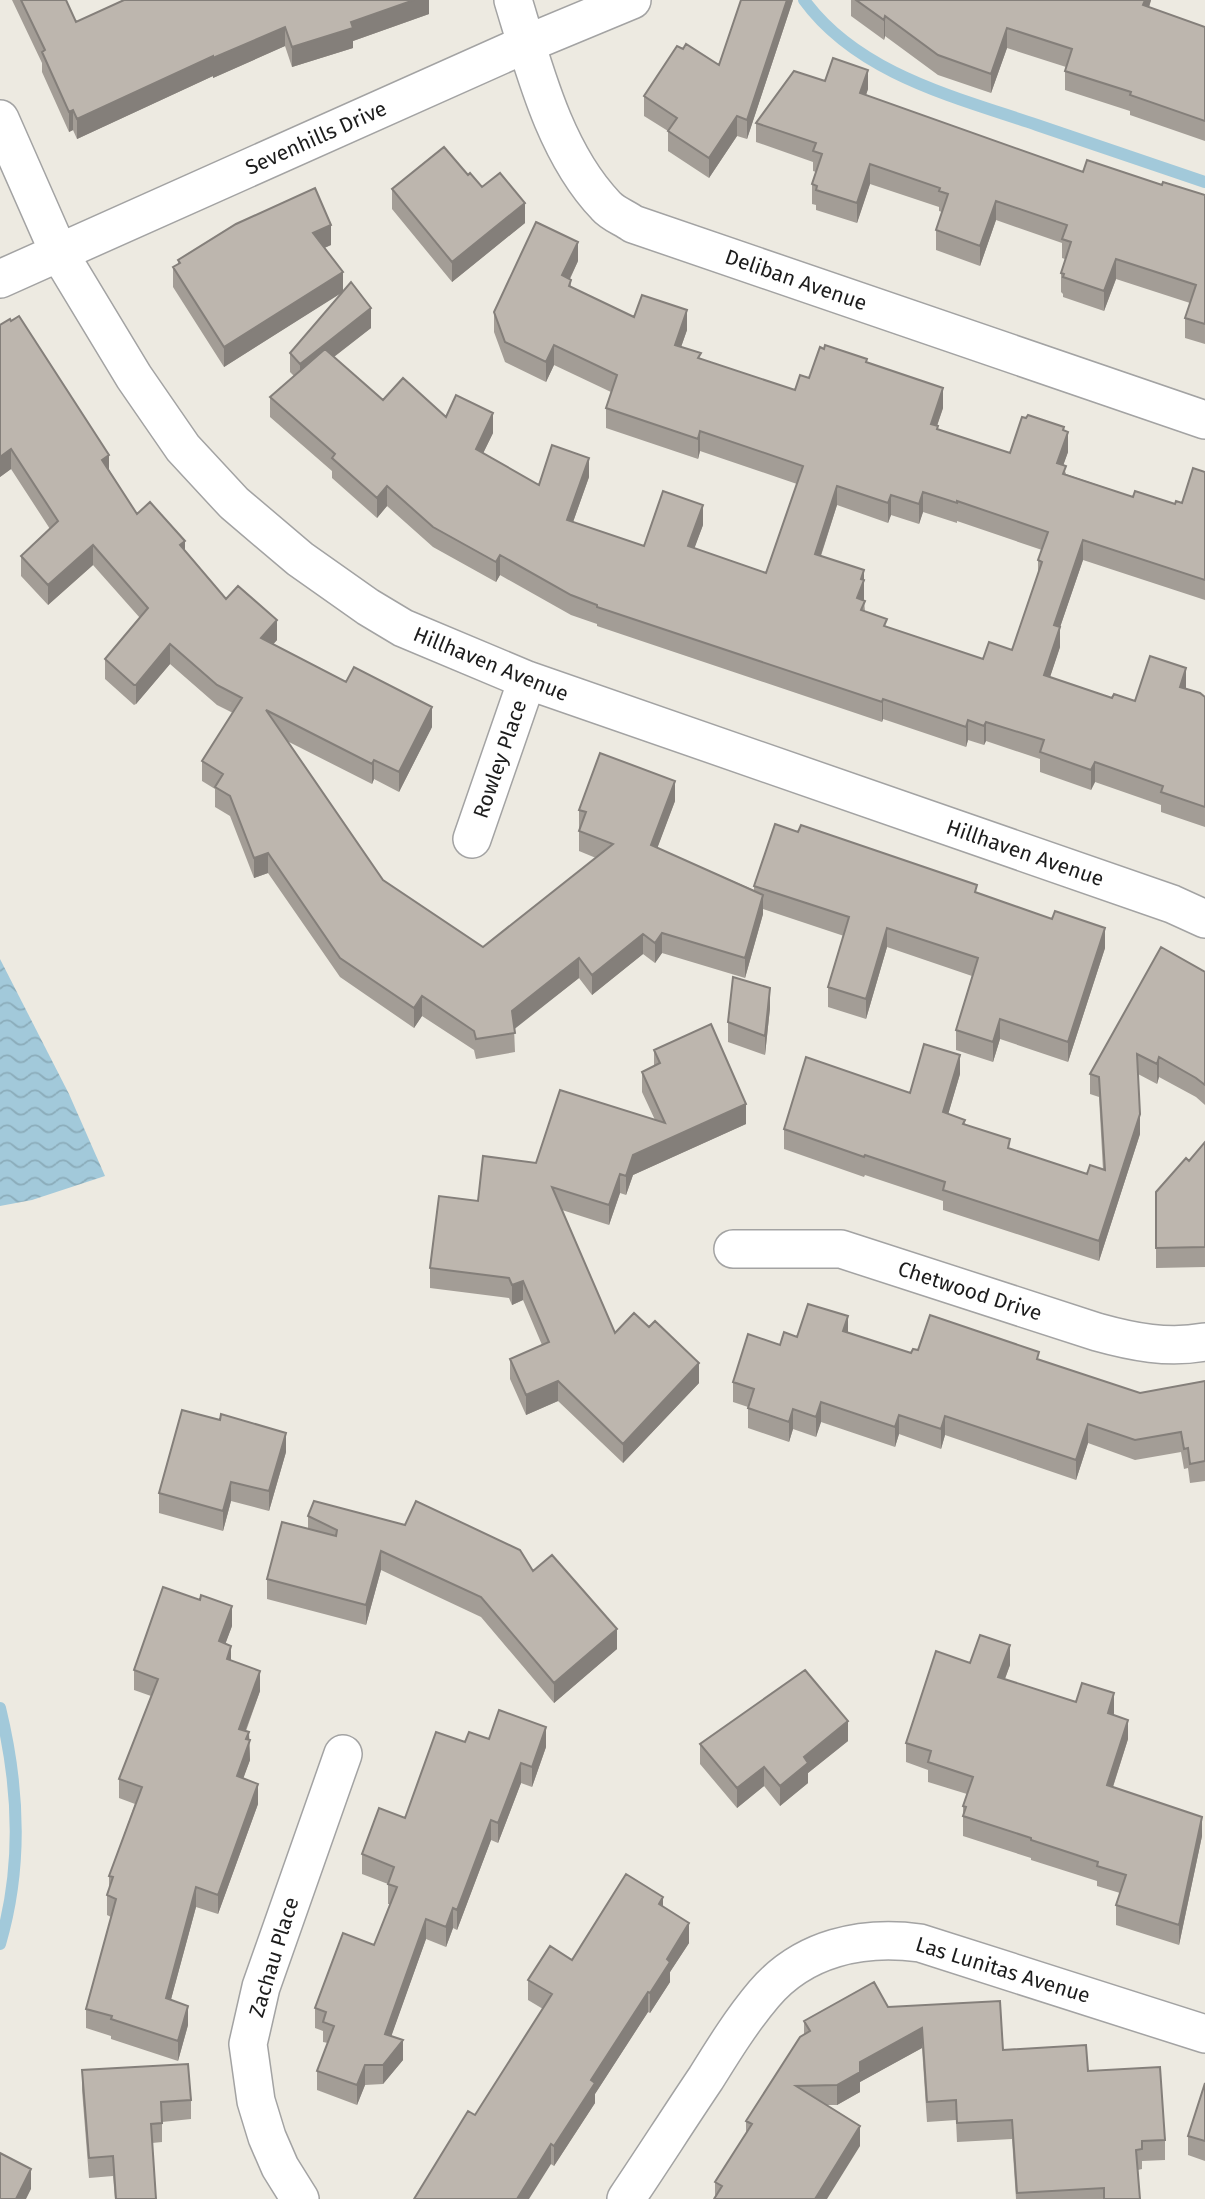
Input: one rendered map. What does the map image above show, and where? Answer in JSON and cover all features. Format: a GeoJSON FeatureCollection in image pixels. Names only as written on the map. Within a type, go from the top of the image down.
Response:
{"type":"FeatureCollection","features":[{"type":"Feature","properties":{"kind":"street","name":"Deliban Avenue"},"geometry":{"type":"LineString","coordinates":[[513,0],[544,99],[570,156],[607,208],[634,224],[1205,420]]}},
{"type":"Feature","properties":{"kind":"street","name":"Sevenhills Drive"},"geometry":{"type":"LineString","coordinates":[[0,279],[526,44],[632,0]]}},
{"type":"Feature","properties":{"kind":"street","name":"Hillhaven Avenue"},"geometry":{"type":"LineString","coordinates":[[0,119],[59,253],[134,377],[183,448],[234,503],[300,559],[368,607],[403,628],[527,680],[1172,904],[1205,919]]}},
{"type":"Feature","properties":{"kind":"street","name":"Rowley Place"},"geometry":{"type":"LineString","coordinates":[[472,839],[527,680]]}},
{"type":"Feature","properties":{"kind":"street","name":"Chetwood Drive"},"geometry":{"type":"LineString","coordinates":[[733,1249],[841,1249],[1134,1342],[1165,1345],[1205,1342]]}},
{"type":"Feature","properties":{"kind":"street","name":"Zachau Place"},"geometry":{"type":"LineString","coordinates":[[300,2199],[280,2167],[267,2137],[256,2101],[248,2045],[261,1987],[343,1754]]}},
{"type":"Feature","properties":{"kind":"street","name":"Las Lunitas Avenue"},"geometry":{"type":"LineString","coordinates":[[626,2199],[765,1992],[793,1968],[820,1953],[846,1944],[895,1939],[920,1943],[1205,2034]]}},
{"type":"Feature","properties":{"kind":"water"},"geometry":{"type":"Polygon","coordinates":[[[0,959],[69,1094],[105,1176],[32,1200],[0,1206],[0,959]]]}},
{"type":"Feature","properties":{"kind":"building"},"geometry":{"type":"Polygon","coordinates":[[[21,0],[66,0],[76,22],[124,0],[414,0],[351,22],[353,28],[292,47],[285,27],[213,56],[77,119],[73,110],[69,112],[42,52],[45,50],[21,0]]]}},
{"type":"Feature","properties":{"kind":"building"},"geometry":{"type":"Polygon","coordinates":[[[741,0],[787,0],[747,120],[737,116],[709,158],[668,131],[677,118],[644,96],[677,46],[683,49],[686,44],[719,65],[741,0]]]}},
{"type":"Feature","properties":{"kind":"building"},"geometry":{"type":"Polygon","coordinates":[[[856,0],[1145,0],[1143,5],[1205,27],[1205,121],[1130,95],[1131,92],[1065,71],[1072,49],[1007,28],[991,74],[938,55],[885,16],[884,20],[856,0]]]}},
{"type":"Feature","properties":{"kind":"building"},"geometry":{"type":"Polygon","coordinates":[[[833,58],[868,70],[860,93],[1083,172],[1087,160],[1162,185],[1163,182],[1205,195],[1205,324],[1185,318],[1196,285],[1116,259],[1104,291],[1063,277],[1064,274],[1061,273],[1071,242],[1062,239],[1067,225],[996,201],[980,246],[936,230],[948,194],[939,191],[940,188],[870,164],[857,203],[816,190],[817,186],[812,184],[822,154],[813,151],[816,143],[756,123],[794,71],[825,81],[833,58]]]}},
{"type":"Feature","properties":{"kind":"building"},"geometry":{"type":"Polygon","coordinates":[[[444,147],[482,187],[500,173],[525,203],[452,262],[392,189],[444,147]]]}},
{"type":"Feature","properties":{"kind":"building"},"geometry":{"type":"Polygon","coordinates":[[[315,188],[331,225],[313,233],[343,272],[224,347],[173,267],[180,263],[178,260],[236,224],[315,188]]]}},
{"type":"Feature","properties":{"kind":"building"},"geometry":{"type":"Polygon","coordinates":[[[536,222],[578,242],[562,275],[571,280],[569,286],[634,317],[642,295],[687,310],[675,345],[701,353],[698,358],[795,390],[800,375],[809,378],[820,347],[824,349],[825,345],[943,388],[931,424],[938,426],[937,429],[1010,453],[1022,417],[1026,418],[1028,415],[1064,427],[1063,430],[1068,432],[1057,463],[1066,466],[1063,474],[1133,497],[1135,491],[1175,504],[1176,501],[1182,503],[1193,468],[1205,472],[1205,580],[1083,540],[1054,625],[1060,627],[1044,675],[1112,698],[1114,694],[1135,701],[1150,656],[1186,668],[1180,687],[1205,697],[1205,807],[1161,792],[1163,786],[1095,762],[1091,770],[1040,752],[1044,740],[986,722],[984,726],[968,720],[966,727],[883,699],[882,702],[597,607],[500,555],[496,562],[433,527],[387,486],[377,498],[332,458],[335,454],[270,397],[325,349],[383,400],[403,378],[446,417],[456,395],[493,413],[476,449],[539,485],[552,445],[589,458],[567,520],[644,546],[663,491],[703,505],[688,546],[766,573],[803,466],[700,431],[698,439],[606,408],[617,375],[554,345],[546,362],[505,342],[494,312],[536,222]],[[837,486],[815,554],[864,570],[861,579],[864,580],[857,598],[865,601],[861,610],[887,619],[884,626],[983,659],[989,642],[1012,650],[1042,562],[1038,560],[1048,532],[923,492],[919,504],[891,495],[888,503],[837,486]]]}},
{"type":"Feature","properties":{"kind":"building"},"geometry":{"type":"Polygon","coordinates":[[[351,282],[371,308],[300,364],[290,353],[351,282]]]}},
{"type":"Feature","properties":{"kind":"building"},"geometry":{"type":"Polygon","coordinates":[[[19,316],[109,455],[102,460],[137,514],[150,502],[185,541],[180,545],[226,599],[238,586],[277,620],[261,638],[346,682],[354,667],[432,707],[399,772],[374,760],[372,764],[266,710],[383,880],[483,947],[613,844],[579,831],[586,812],[579,810],[600,753],[675,781],[651,845],[763,895],[745,958],[662,933],[655,943],[643,934],[592,975],[579,958],[512,1011],[515,1033],[476,1039],[474,1031],[422,996],[414,1008],[340,958],[268,853],[254,858],[230,796],[215,787],[223,774],[202,761],[242,698],[217,685],[170,644],[136,685],[105,659],[148,608],[93,545],[48,585],[21,556],[58,521],[11,449],[0,457],[0,325],[19,316]]]}},
{"type":"Feature","properties":{"kind":"building"},"geometry":{"type":"Polygon","coordinates":[[[775,824],[798,832],[801,825],[977,885],[975,892],[1052,919],[1055,911],[1105,928],[1068,1042],[1000,1019],[993,1042],[956,1030],[978,958],[887,928],[866,999],[828,987],[849,917],[754,886],[775,824]]]}},
{"type":"Feature","properties":{"kind":"building"},"geometry":{"type":"Polygon","coordinates":[[[1161,947],[1205,972],[1205,1085],[1159,1057],[1157,1064],[1137,1054],[1140,1114],[1099,1241],[943,1190],[945,1182],[784,1129],[806,1057],[910,1093],[924,1044],[960,1055],[943,1112],[965,1120],[963,1124],[1010,1139],[1008,1148],[1087,1174],[1090,1165],[1105,1170],[1099,1077],[1090,1074],[1161,947]]]}},
{"type":"Feature","properties":{"kind":"building"},"geometry":{"type":"Polygon","coordinates":[[[733,977],[770,988],[765,1036],[728,1022],[733,977]]]}},
{"type":"Feature","properties":{"kind":"building"},"geometry":{"type":"Polygon","coordinates":[[[711,1024],[746,1104],[633,1155],[626,1176],[620,1174],[609,1205],[552,1187],[615,1333],[634,1313],[649,1327],[655,1321],[699,1363],[623,1444],[558,1381],[526,1395],[510,1359],[549,1342],[523,1281],[512,1285],[509,1278],[430,1268],[439,1196],[478,1201],[483,1156],[536,1163],[560,1090],[665,1123],[642,1072],[660,1063],[654,1050],[711,1024]]]}},
{"type":"Feature","properties":{"kind":"building"},"geometry":{"type":"Polygon","coordinates":[[[1205,1142],[1205,1247],[1156,1248],[1156,1192],[1186,1158],[1189,1161],[1205,1142]]]}},
{"type":"Feature","properties":{"kind":"building"},"geometry":{"type":"Polygon","coordinates":[[[808,1304],[848,1316],[843,1331],[911,1353],[913,1349],[918,1350],[930,1315],[1039,1352],[1037,1359],[1140,1393],[1205,1381],[1205,1461],[1190,1464],[1188,1448],[1184,1449],[1181,1432],[1135,1440],[1088,1424],[1076,1460],[945,1416],[941,1429],[899,1415],[895,1427],[821,1402],[816,1417],[793,1409],[789,1422],[748,1408],[754,1389],[733,1382],[748,1334],[780,1345],[784,1332],[797,1337],[808,1304]]]}},
{"type":"Feature","properties":{"kind":"building"},"geometry":{"type":"Polygon","coordinates":[[[182,1410],[220,1420],[221,1414],[286,1433],[269,1491],[231,1482],[223,1511],[159,1493],[182,1410]]]}},
{"type":"Feature","properties":{"kind":"building"},"geometry":{"type":"Polygon","coordinates":[[[314,1501],[405,1525],[416,1501],[520,1550],[533,1571],[552,1555],[617,1629],[554,1683],[481,1597],[381,1551],[366,1605],[267,1579],[282,1522],[336,1536],[337,1530],[308,1516],[314,1501]]]}},
{"type":"Feature","properties":{"kind":"building"},"geometry":{"type":"Polygon","coordinates":[[[163,1587],[200,1600],[201,1595],[232,1606],[219,1641],[231,1646],[227,1659],[260,1671],[239,1729],[249,1732],[246,1739],[250,1740],[237,1776],[258,1784],[218,1895],[196,1887],[166,1998],[188,2006],[178,2041],[86,2009],[116,1899],[107,1895],[113,1877],[109,1876],[142,1787],[119,1779],[158,1679],[134,1670],[163,1587]]]}},
{"type":"Feature","properties":{"kind":"building"},"geometry":{"type":"Polygon","coordinates":[[[980,1635],[1010,1645],[998,1677],[1076,1702],[1082,1683],[1114,1693],[1108,1713],[1128,1720],[1107,1785],[1202,1817],[1179,1925],[1116,1905],[1126,1875],[1097,1866],[1098,1862],[963,1816],[966,1807],[963,1806],[973,1777],[928,1762],[931,1751],[906,1743],[936,1651],[970,1663],[980,1635]]]}},
{"type":"Feature","properties":{"kind":"building"},"geometry":{"type":"Polygon","coordinates":[[[805,1670],[848,1721],[804,1757],[808,1763],[780,1786],[764,1767],[737,1788],[700,1744],[805,1670]]]}},
{"type":"Feature","properties":{"kind":"building"},"geometry":{"type":"Polygon","coordinates":[[[499,1710],[546,1727],[532,1767],[521,1763],[498,1823],[491,1820],[457,1910],[453,1908],[446,1927],[426,1919],[385,2034],[403,2040],[383,2065],[365,2065],[357,2085],[317,2071],[334,2026],[323,2022],[326,2012],[315,2008],[343,1933],[374,1945],[397,1887],[388,1884],[394,1867],[362,1854],[379,1808],[405,1818],[436,1732],[465,1742],[469,1732],[489,1739],[499,1710]]]}},
{"type":"Feature","properties":{"kind":"building"},"geometry":{"type":"Polygon","coordinates":[[[626,1874],[663,1897],[659,1904],[689,1923],[667,1959],[670,1962],[591,2080],[595,2083],[554,2146],[551,2144],[517,2199],[414,2199],[468,2111],[475,2115],[552,1994],[528,1980],[550,1946],[572,1960],[626,1874]]]}},
{"type":"Feature","properties":{"kind":"building"},"geometry":{"type":"Polygon","coordinates":[[[874,1982],[888,2007],[1000,2001],[1003,2050],[1086,2045],[1088,2071],[1160,2067],[1165,2140],[1142,2141],[1142,2149],[1136,2150],[1140,2199],[1104,2199],[1104,2188],[1017,2193],[1012,2120],[957,2123],[956,2100],[927,2102],[922,2028],[860,2062],[860,2072],[837,2085],[796,2086],[860,2126],[815,2199],[714,2199],[722,2186],[715,2182],[752,2124],[746,2121],[800,2037],[810,2031],[804,2021],[874,1982]]]}},
{"type":"Feature","properties":{"kind":"building"},"geometry":{"type":"Polygon","coordinates":[[[188,2064],[191,2100],[161,2102],[162,2123],[151,2124],[156,2199],[116,2199],[113,2156],[89,2158],[82,2070],[188,2064]]]}},
{"type":"Feature","properties":{"kind":"building"},"geometry":{"type":"Polygon","coordinates":[[[1205,2083],[1205,2141],[1188,2136],[1205,2083]]]}},
{"type":"Feature","properties":{"kind":"building"},"geometry":{"type":"Polygon","coordinates":[[[0,2153],[31,2169],[16,2199],[0,2199],[0,2153]]]}},
{"type":"Feature","properties":{"kind":"waterway"},"geometry":{"type":"LineString","coordinates":[[804,0],[826,25],[852,47],[910,80],[941,93],[1205,182]]}},
{"type":"Feature","properties":{"kind":"waterway"},"geometry":{"type":"LineString","coordinates":[[0,1708],[11,1767],[16,1826],[12,1885],[0,1944]]}}]}
